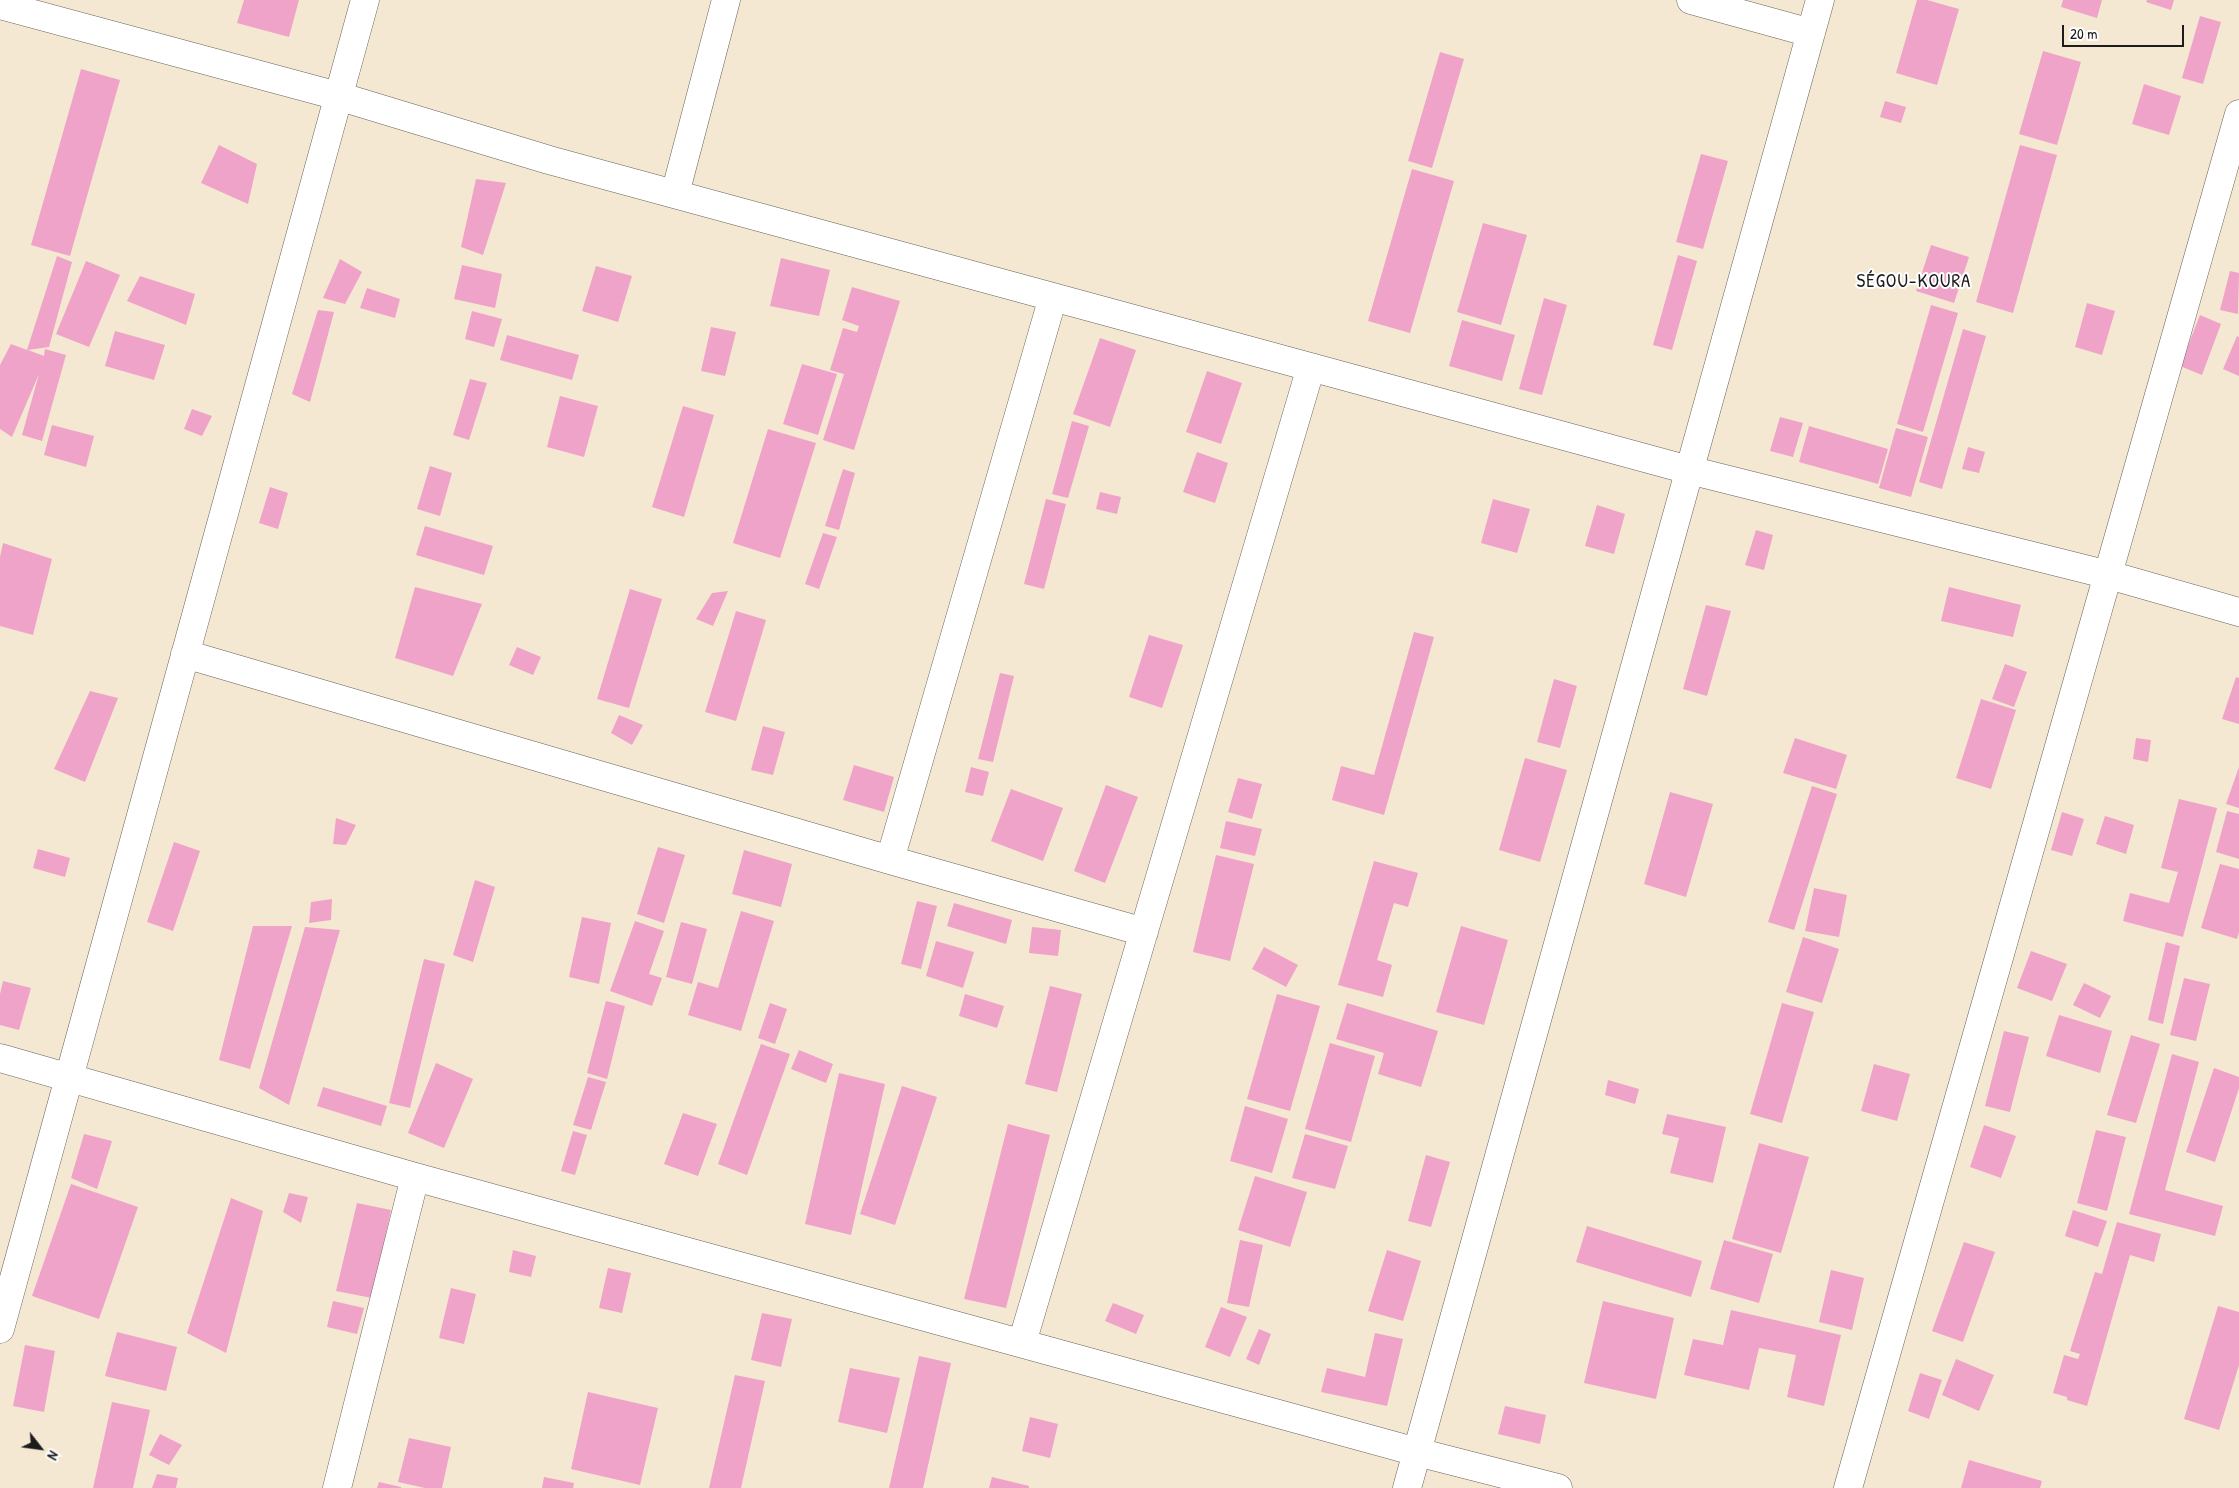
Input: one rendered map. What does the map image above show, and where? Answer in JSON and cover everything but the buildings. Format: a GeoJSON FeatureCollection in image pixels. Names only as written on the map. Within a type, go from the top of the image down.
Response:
{"type":"FeatureCollection","features":[{"type":"Feature","properties":{"kind":"street"},"geometry":{"type":"LineString","coordinates":[[0,1329],[365,0]]}},
{"type":"Feature","properties":{"kind":"street"},"geometry":{"type":"LineString","coordinates":[[675,194],[726,0]]}},
{"type":"Feature","properties":{"kind":"street"},"geometry":{"type":"LineString","coordinates":[[1691,0],[1811,33]]}},
{"type":"Feature","properties":{"kind":"street"},"geometry":{"type":"LineString","coordinates":[[1407,1488],[1820,0]]}},
{"type":"Feature","properties":{"kind":"street"},"geometry":{"type":"LineString","coordinates":[[0,5],[338,96],[549,160],[1689,470],[2109,575],[2239,612]]}},
{"type":"Feature","properties":{"kind":"street"},"geometry":{"type":"LineString","coordinates":[[1848,1488],[2239,114]]}},
{"type":"Feature","properties":{"kind":"street"},"geometry":{"type":"LineString","coordinates":[[890,860],[1053,297]]}},
{"type":"Feature","properties":{"kind":"street"},"geometry":{"type":"LineString","coordinates":[[1022,1343],[1311,367]]}},
{"type":"Feature","properties":{"kind":"street"},"geometry":{"type":"LineString","coordinates":[[185,654],[890,860],[1144,932]]}},
{"type":"Feature","properties":{"kind":"street"},"geometry":{"type":"LineString","coordinates":[[0,1058],[415,1177],[1417,1452],[1558,1488]]}},
{"type":"Feature","properties":{"kind":"street"},"geometry":{"type":"LineString","coordinates":[[337,1488],[415,1177]]}},
{"type":"Feature","properties":{"kind":"district","name":"SÉGOU-KOURA"},"geometry":{"type":"Point","coordinates":[1914,282]}}]}
